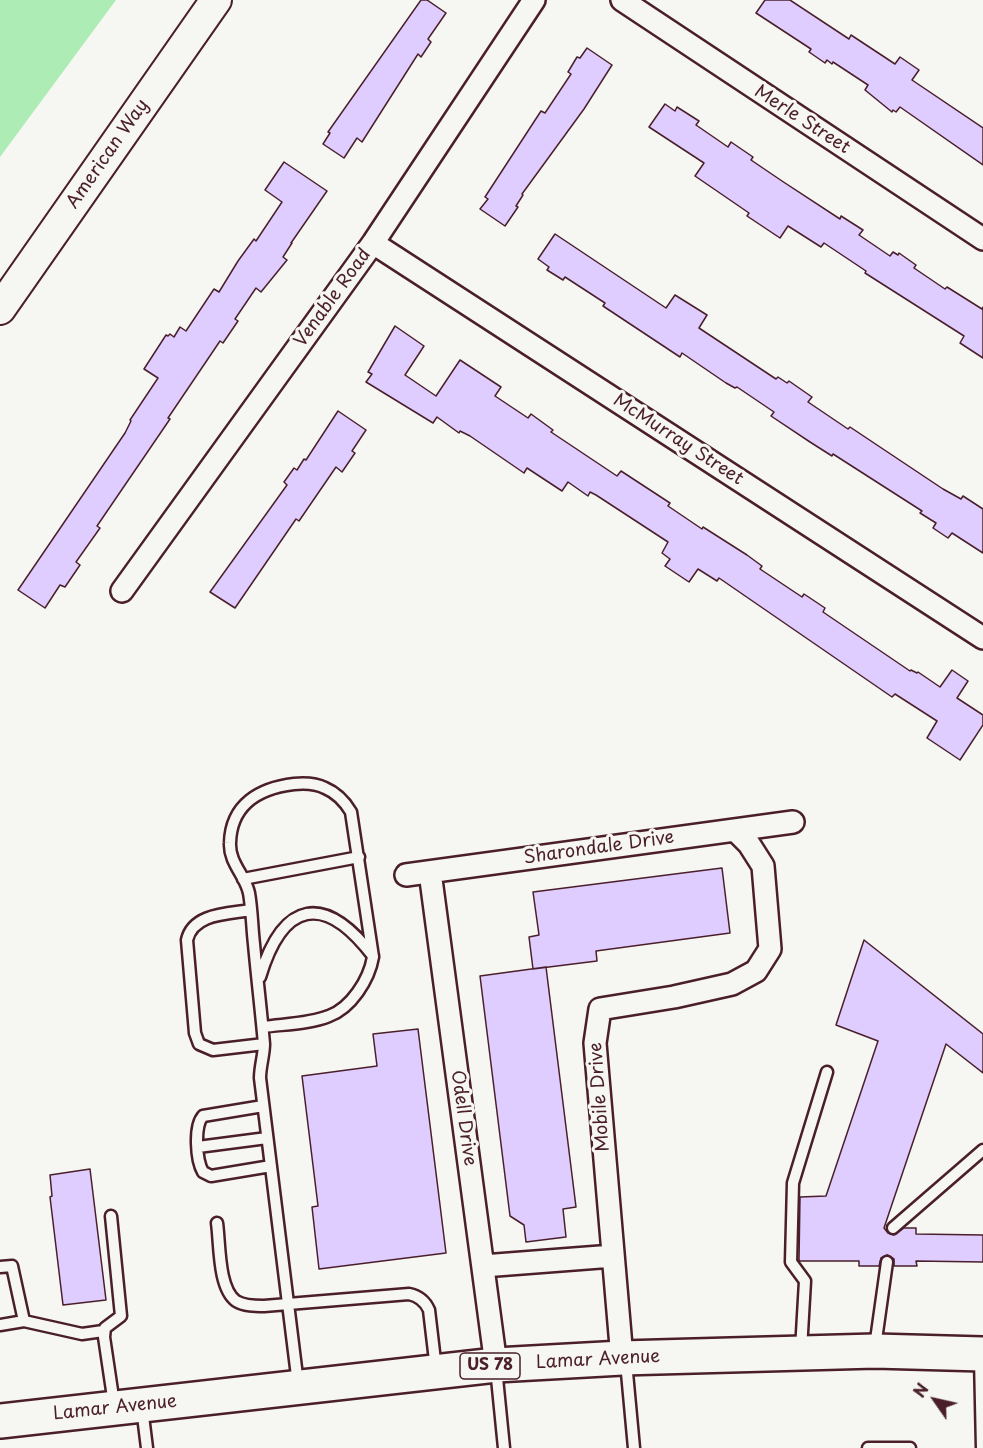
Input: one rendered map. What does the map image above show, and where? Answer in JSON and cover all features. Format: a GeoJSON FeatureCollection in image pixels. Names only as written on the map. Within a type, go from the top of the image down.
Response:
{"type":"FeatureCollection","features":[{"type":"Feature","properties":{"kind":"highway","name":"Lamar Avenue"},"geometry":{"type":"LineString","coordinates":[[0,1420],[496,1365],[624,1358],[875,1351],[982,1354]]}},
{"type":"Feature","properties":{"kind":"main road","name":"American Way"},"geometry":{"type":"LineString","coordinates":[[0,309],[216,0]]}},
{"type":"Feature","properties":{"kind":"street","name":"Venable Road"},"geometry":{"type":"LineString","coordinates":[[122,591],[373,243],[534,0]]}},
{"type":"Feature","properties":{"kind":"street","name":"Merle Street"},"geometry":{"type":"LineString","coordinates":[[622,0],[983,239]]}},
{"type":"Feature","properties":{"kind":"street","name":"McMurray Street"},"geometry":{"type":"LineString","coordinates":[[373,243],[983,638]]}},
{"type":"Feature","properties":{"kind":"street","name":"Sharondale Drive"},"geometry":{"type":"LineString","coordinates":[[406,875],[793,822]]}},
{"type":"Feature","properties":{"kind":"street","name":"Mobile Drive"},"geometry":{"type":"LineString","coordinates":[[624,1358],[595,1043],[600,1009],[674,997],[732,984],[756,971],[770,949],[763,866],[749,844],[735,830]]}},
{"type":"Feature","properties":{"kind":"street","name":"Odell Drive"},"geometry":{"type":"LineString","coordinates":[[430,872],[496,1365]]}},
{"type":"Feature","properties":{"kind":"street"},"geometry":{"type":"LineString","coordinates":[[483,1266],[613,1256]]}},
{"type":"Feature","properties":{"kind":"lane"},"geometry":{"type":"LineString","coordinates":[[262,1027],[320,1019],[336,1012],[351,999],[364,981],[373,957],[351,812],[344,801],[325,787],[313,784],[285,785],[260,792],[249,799],[238,814],[230,842],[231,855],[249,892],[262,1027],[264,1044],[260,1068],[263,1106],[298,1387]]}},
{"type":"Feature","properties":{"kind":"lane"},"geometry":{"type":"LineString","coordinates":[[243,879],[359,857]]}},
{"type":"Feature","properties":{"kind":"lane"},"geometry":{"type":"LineString","coordinates":[[251,910],[202,920],[189,932],[187,940],[195,1033],[199,1044],[213,1050],[264,1044]]}},
{"type":"Feature","properties":{"kind":"lane"},"geometry":{"type":"LineString","coordinates":[[258,983],[269,950],[277,935],[291,921],[305,914],[323,915],[333,920],[355,936],[373,957]]}},
{"type":"Feature","properties":{"kind":"lane"},"geometry":{"type":"LineString","coordinates":[[801,1353],[805,1281],[791,1262],[793,1183],[827,1072]]}},
{"type":"Feature","properties":{"kind":"lane"},"geometry":{"type":"LineString","coordinates":[[263,1106],[203,1116],[197,1125],[201,1170],[211,1176],[271,1166]]}},
{"type":"Feature","properties":{"kind":"lane"},"geometry":{"type":"LineString","coordinates":[[198,1147],[267,1138]]}},
{"type":"Feature","properties":{"kind":"lane"},"geometry":{"type":"LineString","coordinates":[[893,1228],[983,1150]]}},
{"type":"Feature","properties":{"kind":"lane"},"geometry":{"type":"LineString","coordinates":[[111,1216],[121,1316],[107,1325],[104,1331],[128,1406],[147,1448]]}},
{"type":"Feature","properties":{"kind":"lane"},"geometry":{"type":"LineString","coordinates":[[217,1223],[223,1274],[228,1293],[242,1304],[264,1306],[409,1294],[416,1296],[426,1304],[429,1310],[436,1372]]}},
{"type":"Feature","properties":{"kind":"lane"},"geometry":{"type":"LineString","coordinates":[[875,1351],[887,1263]]}},
{"type":"Feature","properties":{"kind":"lane"},"geometry":{"type":"LineString","coordinates":[[0,1268],[12,1266],[24,1321]]}},
{"type":"Feature","properties":{"kind":"lane"},"geometry":{"type":"LineString","coordinates":[[0,1325],[24,1321],[82,1334],[104,1331]]}},
{"type":"Feature","properties":{"kind":"lane"},"geometry":{"type":"LineString","coordinates":[[982,1354],[982,1448]]}},
{"type":"Feature","properties":{"kind":"lane"},"geometry":{"type":"LineString","coordinates":[[624,1358],[633,1448]]}},
{"type":"Feature","properties":{"kind":"lane"},"geometry":{"type":"LineString","coordinates":[[496,1365],[504,1448]]}},
{"type":"Feature","properties":{"kind":"lane"},"geometry":{"type":"LineString","coordinates":[[868,1448],[910,1448]]}},
{"type":"Feature","properties":{"kind":"green space"},"geometry":{"type":"Polygon","coordinates":[[[0,0],[116,0],[0,157],[0,0]]]}},
{"type":"Feature","properties":{"kind":"building"},"geometry":{"type":"Polygon","coordinates":[[[421,0],[427,0],[446,13],[428,39],[431,42],[421,57],[418,54],[362,142],[357,138],[344,158],[323,144],[330,133],[328,132],[421,0]]]}},
{"type":"Feature","properties":{"kind":"building"},"geometry":{"type":"Polygon","coordinates":[[[765,0],[790,0],[849,39],[851,35],[895,64],[900,57],[919,70],[912,80],[983,128],[983,165],[900,107],[896,112],[893,110],[892,112],[865,90],[868,85],[833,62],[832,64],[827,60],[825,63],[809,52],[811,49],[756,13],[765,0]]]}},
{"type":"Feature","properties":{"kind":"building"},"geometry":{"type":"Polygon","coordinates":[[[587,48],[612,65],[584,109],[522,194],[516,206],[518,207],[505,226],[480,209],[488,199],[485,197],[541,111],[545,113],[571,74],[568,72],[577,57],[580,58],[587,48]]]}},
{"type":"Feature","properties":{"kind":"building"},"geometry":{"type":"Polygon","coordinates":[[[665,104],[675,111],[677,107],[699,121],[696,125],[728,147],[731,142],[753,157],[751,160],[782,181],[840,219],[841,216],[863,230],[859,235],[890,256],[893,252],[898,255],[899,253],[916,265],[914,268],[945,289],[947,287],[982,309],[983,307],[983,358],[960,343],[964,336],[865,273],[866,271],[824,243],[821,247],[788,226],[780,238],[747,216],[749,213],[695,176],[704,163],[649,127],[665,104]]]}},
{"type":"Feature","properties":{"kind":"building"},"geometry":{"type":"Polygon","coordinates":[[[284,162],[327,191],[291,243],[283,257],[287,260],[261,292],[256,288],[235,319],[238,321],[223,343],[220,341],[97,526],[100,528],[76,562],[80,565],[65,587],[60,585],[45,608],[18,590],[125,433],[130,420],[158,378],[144,369],[166,335],[170,334],[174,337],[180,327],[186,331],[214,289],[219,292],[238,261],[254,239],[256,241],[282,202],[265,190],[284,162]]]}},
{"type":"Feature","properties":{"kind":"building"},"geometry":{"type":"Polygon","coordinates":[[[555,234],[666,308],[675,295],[707,315],[699,328],[776,379],[778,377],[787,383],[789,381],[812,397],[808,402],[848,429],[850,427],[943,489],[961,499],[963,496],[983,509],[983,553],[952,533],[948,538],[933,528],[936,523],[920,513],[922,511],[771,416],[774,412],[737,387],[726,383],[682,353],[680,357],[603,306],[605,303],[565,277],[563,280],[547,270],[549,267],[538,259],[555,234]]]}},
{"type":"Feature","properties":{"kind":"building"},"geometry":{"type":"Polygon","coordinates":[[[395,326],[424,346],[405,375],[436,396],[460,360],[501,387],[495,396],[528,418],[531,414],[553,430],[551,432],[617,476],[621,471],[670,503],[668,506],[747,555],[762,566],[760,569],[802,597],[804,594],[825,608],[823,612],[910,671],[918,672],[940,687],[952,670],[968,681],[957,698],[983,715],[983,725],[960,760],[927,738],[937,721],[895,694],[892,697],[719,578],[717,581],[698,569],[689,582],[665,566],[670,559],[662,553],[668,542],[596,495],[590,492],[588,496],[568,482],[562,491],[527,468],[524,473],[470,436],[460,431],[459,433],[437,417],[433,423],[366,382],[372,374],[368,372],[395,326]]]}},
{"type":"Feature","properties":{"kind":"building"},"geometry":{"type":"Polygon","coordinates":[[[338,411],[366,430],[352,451],[355,453],[342,472],[336,467],[299,521],[296,519],[235,608],[210,592],[287,485],[284,482],[294,468],[297,470],[304,459],[306,460],[338,411]]]}},
{"type":"Feature","properties":{"kind":"building"},"geometry":{"type":"Polygon","coordinates":[[[722,868],[730,933],[596,951],[597,961],[533,969],[529,937],[539,935],[533,892],[722,868]]]}},
{"type":"Feature","properties":{"kind":"building"},"geometry":{"type":"Polygon","coordinates":[[[864,940],[983,1034],[983,1073],[946,1044],[884,1228],[888,1233],[894,1235],[904,1228],[916,1228],[916,1234],[983,1235],[983,1262],[916,1261],[917,1266],[894,1266],[894,1259],[887,1255],[881,1258],[879,1266],[859,1266],[859,1261],[799,1260],[800,1197],[826,1196],[878,1041],[836,1025],[864,940]]]}},
{"type":"Feature","properties":{"kind":"building"},"geometry":{"type":"Polygon","coordinates":[[[546,967],[576,1207],[563,1209],[566,1237],[526,1242],[524,1225],[510,1216],[480,976],[546,967]]]}},
{"type":"Feature","properties":{"kind":"building"},"geometry":{"type":"Polygon","coordinates":[[[418,1029],[446,1253],[319,1269],[312,1207],[318,1206],[302,1076],[377,1066],[373,1034],[418,1029]]]}},
{"type":"Feature","properties":{"kind":"building"},"geometry":{"type":"Polygon","coordinates":[[[90,1169],[106,1300],[63,1305],[50,1197],[52,1196],[50,1175],[90,1169]]]}}]}
